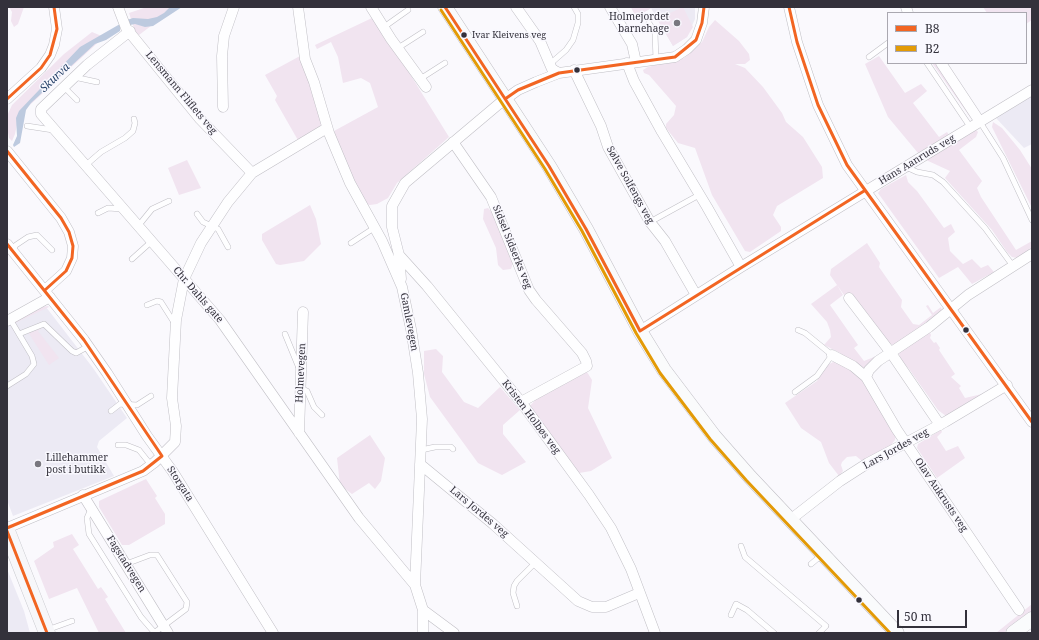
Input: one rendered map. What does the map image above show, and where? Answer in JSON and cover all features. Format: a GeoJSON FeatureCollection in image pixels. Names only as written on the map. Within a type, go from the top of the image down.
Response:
{"type":"FeatureCollection","features":[{"type":"Feature","properties":{"kind":"main road"},"geometry":{"type":"LineString","coordinates":[[7,530],[46,632]]}},
{"type":"Feature","properties":{"kind":"street"},"geometry":{"type":"LineString","coordinates":[[7,99],[41,68],[50,55],[54,45],[57,29],[54,7]]}},
{"type":"Feature","properties":{"kind":"street","name":"Lensmann Fliflets veg"},"geometry":{"type":"LineString","coordinates":[[118,7],[126,26],[200,119],[252,173]]}},
{"type":"Feature","properties":{"kind":"street"},"geometry":{"type":"LineString","coordinates":[[223,107],[222,56],[224,36],[234,7]]}},
{"type":"Feature","properties":{"kind":"street","name":"Gamlevegen"},"geometry":{"type":"LineString","coordinates":[[298,7],[305,59],[314,82],[327,128],[350,183],[374,228],[402,287],[418,373],[422,419],[415,585],[422,610],[423,633]]}},
{"type":"Feature","properties":{"kind":"street"},"geometry":{"type":"LineString","coordinates":[[371,7],[423,83]]}},
{"type":"Feature","properties":{"kind":"street"},"geometry":{"type":"LineString","coordinates":[[445,7],[549,166],[586,229],[640,331],[664,370],[701,420],[750,477],[897,633]]}},
{"type":"Feature","properties":{"kind":"street"},"geometry":{"type":"LineString","coordinates":[[516,7],[537,36],[552,69],[559,73]]}},
{"type":"Feature","properties":{"kind":"street"},"geometry":{"type":"LineString","coordinates":[[610,7],[632,44],[634,80],[658,125],[741,267]]}},
{"type":"Feature","properties":{"kind":"street"},"geometry":{"type":"LineString","coordinates":[[402,287],[398,255],[392,227],[392,206],[405,184],[453,142],[518,90],[559,73],[675,57],[687,49],[696,40],[702,23],[704,7]]}},
{"type":"Feature","properties":{"kind":"street"},"geometry":{"type":"LineString","coordinates":[[789,7],[798,42],[818,106],[847,165],[864,191],[1007,385],[1032,422]]}},
{"type":"Feature","properties":{"kind":"street","name":"Chr. Dahls gate"},"geometry":{"type":"LineString","coordinates":[[126,26],[41,109],[41,114],[220,320],[359,518],[415,585]]}},
{"type":"Feature","properties":{"kind":"street"},"geometry":{"type":"LineString","coordinates":[[942,64],[980,122]]}},
{"type":"Feature","properties":{"kind":"street","name":"Sølve Solfengs veg"},"geometry":{"type":"LineString","coordinates":[[574,70],[601,126],[608,147],[650,222],[665,241],[696,295]]}},
{"type":"Feature","properties":{"kind":"street","name":"Hans Aanruds veg"},"geometry":{"type":"LineString","coordinates":[[640,331],[864,191],[1032,90]]}},
{"type":"Feature","properties":{"kind":"street"},"geometry":{"type":"LineString","coordinates":[[7,530],[83,495],[143,471],[162,456],[176,442],[176,426],[172,398],[176,326],[184,279],[201,242],[228,202],[252,173],[327,128]]}},
{"type":"Feature","properties":{"kind":"street","name":"Sidsel Sidserks veg"},"geometry":{"type":"LineString","coordinates":[[453,142],[492,197],[529,290],[582,352],[586,361],[586,366],[521,402]]}},
{"type":"Feature","properties":{"kind":"street"},"geometry":{"type":"LineString","coordinates":[[7,151],[61,218],[69,232],[73,246],[72,258],[66,271],[47,293],[8,320]]}},
{"type":"Feature","properties":{"kind":"street","name":"Storgata"},"geometry":{"type":"LineString","coordinates":[[10,247],[89,346],[126,404],[162,456],[273,633]]}},
{"type":"Feature","properties":{"kind":"street"},"geometry":{"type":"LineString","coordinates":[[866,377],[869,370],[891,352],[929,327],[968,295],[1032,254]]}},
{"type":"Feature","properties":{"kind":"street","name":"Kristen Holbøs veg"},"geometry":{"type":"LineString","coordinates":[[398,255],[427,286],[521,402],[611,528],[631,569],[655,633]]}},
{"type":"Feature","properties":{"kind":"street"},"geometry":{"type":"LineString","coordinates":[[849,298],[891,352],[940,425]]}},
{"type":"Feature","properties":{"kind":"street","name":"Holmevegen"},"geometry":{"type":"LineString","coordinates":[[299,433],[303,312]]}},
{"type":"Feature","properties":{"kind":"street","name":"Olav Aukrusts veg"},"geometry":{"type":"LineString","coordinates":[[832,355],[853,366],[866,377],[897,430],[1019,610]]}},
{"type":"Feature","properties":{"kind":"street","name":"Lars Jordes veg"},"geometry":{"type":"LineString","coordinates":[[790,520],[840,481],[940,425],[1007,385]]}},
{"type":"Feature","properties":{"kind":"street","name":"Lars Jordes veg"},"geometry":{"type":"LineString","coordinates":[[420,464],[493,524],[578,601],[592,608],[606,607],[639,593]]}},
{"type":"Feature","properties":{"kind":"street","name":"Fagstadvegen"},"geometry":{"type":"LineString","coordinates":[[83,495],[166,629]]}},
{"type":"Feature","properties":{"kind":"street"},"geometry":{"type":"LineString","coordinates":[[422,610],[454,633]]}},
{"type":"Feature","properties":{"kind":"street"},"geometry":{"type":"LineString","coordinates":[[1013,633],[1032,619]]}},
{"type":"Feature","properties":{"kind":"lane"},"geometry":{"type":"LineString","coordinates":[[550,64],[566,50],[573,40],[578,23],[578,14],[574,7]]}},
{"type":"Feature","properties":{"kind":"lane"},"geometry":{"type":"LineString","coordinates":[[384,27],[408,10]]}},
{"type":"Feature","properties":{"kind":"lane"},"geometry":{"type":"LineString","coordinates":[[649,23],[655,33],[656,60]]}},
{"type":"Feature","properties":{"kind":"lane"},"geometry":{"type":"LineString","coordinates":[[398,48],[423,32]]}},
{"type":"Feature","properties":{"kind":"lane"},"geometry":{"type":"LineString","coordinates":[[869,57],[887,44]]}},
{"type":"Feature","properties":{"kind":"lane"},"geometry":{"type":"LineString","coordinates":[[423,83],[445,63]]}},
{"type":"Feature","properties":{"kind":"lane"},"geometry":{"type":"LineString","coordinates":[[928,64],[971,128]]}},
{"type":"Feature","properties":{"kind":"lane"},"geometry":{"type":"LineString","coordinates":[[74,77],[97,82]]}},
{"type":"Feature","properties":{"kind":"lane"},"geometry":{"type":"LineString","coordinates":[[64,87],[77,100]]}},
{"type":"Feature","properties":{"kind":"lane"},"geometry":{"type":"LineString","coordinates":[[86,165],[101,152],[134,131],[134,119]]}},
{"type":"Feature","properties":{"kind":"lane"},"geometry":{"type":"LineString","coordinates":[[980,122],[1003,158],[1032,220]]}},
{"type":"Feature","properties":{"kind":"lane"},"geometry":{"type":"LineString","coordinates":[[27,126],[54,130]]}},
{"type":"Feature","properties":{"kind":"lane"},"geometry":{"type":"LineString","coordinates":[[906,167],[917,172],[933,175],[943,182],[985,228],[1013,266]]}},
{"type":"Feature","properties":{"kind":"lane"},"geometry":{"type":"LineString","coordinates":[[650,222],[699,195]]}},
{"type":"Feature","properties":{"kind":"lane"},"geometry":{"type":"LineString","coordinates":[[138,225],[152,209],[169,201]]}},
{"type":"Feature","properties":{"kind":"lane"},"geometry":{"type":"LineString","coordinates":[[98,213],[108,208],[124,209]]}},
{"type":"Feature","properties":{"kind":"lane"},"geometry":{"type":"LineString","coordinates":[[197,214],[203,222],[218,229],[228,247]]}},
{"type":"Feature","properties":{"kind":"lane"},"geometry":{"type":"LineString","coordinates":[[350,242],[374,228]]}},
{"type":"Feature","properties":{"kind":"lane"},"geometry":{"type":"LineString","coordinates":[[10,247],[28,237],[37,235],[52,250]]}},
{"type":"Feature","properties":{"kind":"lane"},"geometry":{"type":"LineString","coordinates":[[132,259],[152,241]]}},
{"type":"Feature","properties":{"kind":"lane"},"geometry":{"type":"LineString","coordinates":[[147,306],[157,301],[161,302],[176,326]]}},
{"type":"Feature","properties":{"kind":"lane"},"geometry":{"type":"LineString","coordinates":[[7,386],[26,374],[34,364],[32,356],[19,334],[8,320]]}},
{"type":"Feature","properties":{"kind":"lane"},"geometry":{"type":"LineString","coordinates":[[19,334],[46,324],[76,354],[89,346]]}},
{"type":"Feature","properties":{"kind":"lane"},"geometry":{"type":"LineString","coordinates":[[795,392],[817,376],[832,355],[805,333],[798,330]]}},
{"type":"Feature","properties":{"kind":"lane"},"geometry":{"type":"LineString","coordinates":[[285,334],[301,371]]}},
{"type":"Feature","properties":{"kind":"lane"},"geometry":{"type":"LineString","coordinates":[[300,388],[307,391],[314,407],[322,414]]}},
{"type":"Feature","properties":{"kind":"lane"},"geometry":{"type":"LineString","coordinates":[[111,411],[120,404],[137,404],[151,396]]}},
{"type":"Feature","properties":{"kind":"lane"},"geometry":{"type":"LineString","coordinates":[[118,445],[130,446],[139,450],[151,465]]}},
{"type":"Feature","properties":{"kind":"lane"},"geometry":{"type":"LineString","coordinates":[[421,450],[434,447],[451,447],[453,449]]}},
{"type":"Feature","properties":{"kind":"lane"},"geometry":{"type":"LineString","coordinates":[[91,509],[87,518],[89,534],[141,617],[154,633],[166,629],[186,609],[187,604],[162,561],[157,555],[153,555],[126,564]]}},
{"type":"Feature","properties":{"kind":"lane"},"geometry":{"type":"LineString","coordinates":[[741,546],[745,557],[826,626],[819,633]]}},
{"type":"Feature","properties":{"kind":"lane"},"geometry":{"type":"LineString","coordinates":[[811,564],[823,554]]}},
{"type":"Feature","properties":{"kind":"lane"},"geometry":{"type":"LineString","coordinates":[[517,606],[514,600],[514,586],[536,562]]}},
{"type":"Feature","properties":{"kind":"lane"},"geometry":{"type":"LineString","coordinates":[[731,615],[736,604],[747,610],[774,633]]}},
{"type":"Feature","properties":{"kind":"lane"},"geometry":{"type":"LineString","coordinates":[[46,632],[72,621]]}},
{"type":"Feature","properties":{"kind":"shaded area"},"geometry":{"type":"Polygon","coordinates":[[[9,7],[24,7],[18,24],[14,27],[11,21],[12,12],[9,7]]]}},
{"type":"Feature","properties":{"kind":"shaded area"},"geometry":{"type":"Polygon","coordinates":[[[147,7],[176,7],[139,35],[135,31],[129,13],[147,7]]]}},
{"type":"Feature","properties":{"kind":"shaded area","name":"Holmejordet barnehage"},"geometry":{"type":"Polygon","coordinates":[[[631,7],[695,7],[695,19],[687,37],[673,46],[651,8],[636,17],[631,7]]]}},
{"type":"Feature","properties":{"kind":"shaded area"},"geometry":{"type":"Polygon","coordinates":[[[631,7],[653,7],[636,17],[631,7]]]}},
{"type":"Feature","properties":{"kind":"shaded area","name":"Holmejordet barnehage"},"geometry":{"type":"Polygon","coordinates":[[[683,7],[693,27],[687,37],[673,46],[657,19],[683,7]]]}},
{"type":"Feature","properties":{"kind":"shaded area"},"geometry":{"type":"Polygon","coordinates":[[[983,7],[1032,7],[1032,20],[1027,23],[1027,12],[986,12],[983,7]]]}},
{"type":"Feature","properties":{"kind":"shaded area"},"geometry":{"type":"Polygon","coordinates":[[[372,18],[405,66],[449,137],[397,183],[388,198],[377,204],[370,205],[365,204],[339,148],[334,131],[378,107],[370,83],[361,78],[343,83],[338,57],[331,42],[317,49],[315,45],[372,18]]]}},
{"type":"Feature","properties":{"kind":"shaded area"},"geometry":{"type":"Polygon","coordinates":[[[715,20],[739,41],[749,54],[750,60],[745,64],[735,64],[745,68],[763,87],[782,113],[786,122],[803,137],[822,167],[823,178],[777,206],[773,215],[781,227],[781,231],[750,252],[745,251],[712,195],[695,148],[678,143],[666,128],[666,124],[674,115],[676,106],[649,75],[644,73],[643,70],[648,67],[684,58],[702,42],[709,27],[715,20]]]}},
{"type":"Feature","properties":{"kind":"shaded area"},"geometry":{"type":"Polygon","coordinates":[[[92,32],[104,37],[19,115],[12,141],[9,138],[7,116],[12,105],[64,54],[92,32]]]}},
{"type":"Feature","properties":{"kind":"shaded area"},"geometry":{"type":"Polygon","coordinates":[[[300,56],[308,75],[321,123],[319,131],[299,142],[275,100],[277,96],[265,75],[300,56]]]}},
{"type":"Feature","properties":{"kind":"shaded area"},"geometry":{"type":"Polygon","coordinates":[[[879,56],[905,93],[921,84],[927,91],[913,103],[939,137],[947,132],[949,135],[918,153],[888,117],[865,64],[879,56]]]}},
{"type":"Feature","properties":{"kind":"shaded area"},"geometry":{"type":"Polygon","coordinates":[[[933,64],[938,64],[970,113],[970,117],[933,64]]]}},
{"type":"Feature","properties":{"kind":"shaded area"},"geometry":{"type":"Polygon","coordinates":[[[1032,94],[1032,144],[1024,148],[996,118],[1032,94]]]}},
{"type":"Feature","properties":{"kind":"shaded area"},"geometry":{"type":"Polygon","coordinates":[[[993,122],[1002,128],[1020,150],[1032,169],[1032,208],[992,127],[993,122]]]}},
{"type":"Feature","properties":{"kind":"shaded area"},"geometry":{"type":"Polygon","coordinates":[[[976,130],[978,132],[976,137],[959,150],[982,181],[977,188],[981,197],[1016,250],[1032,241],[1032,249],[1017,258],[1012,257],[1007,252],[992,230],[945,178],[950,171],[926,160],[976,130]]]}},
{"type":"Feature","properties":{"kind":"shaded area"},"geometry":{"type":"Polygon","coordinates":[[[187,160],[201,188],[179,195],[168,168],[187,160]]]}},
{"type":"Feature","properties":{"kind":"shaded area"},"geometry":{"type":"Polygon","coordinates":[[[906,175],[908,182],[917,191],[944,228],[951,224],[955,232],[948,238],[950,251],[963,264],[972,259],[981,268],[988,265],[994,272],[972,284],[958,267],[939,278],[878,193],[881,189],[906,175]]]}},
{"type":"Feature","properties":{"kind":"shaded area"},"geometry":{"type":"Polygon","coordinates":[[[310,205],[316,219],[321,244],[304,261],[280,265],[276,264],[262,240],[262,234],[310,205]]]}},
{"type":"Feature","properties":{"kind":"shaded area"},"geometry":{"type":"Polygon","coordinates":[[[488,208],[495,215],[513,263],[511,269],[503,270],[498,265],[496,248],[483,219],[484,209],[488,208]]]}},
{"type":"Feature","properties":{"kind":"shaded area"},"geometry":{"type":"Polygon","coordinates":[[[867,243],[880,263],[879,267],[902,300],[901,307],[913,324],[919,325],[932,315],[926,306],[928,305],[933,313],[941,307],[942,312],[895,346],[886,342],[851,293],[844,295],[830,275],[831,269],[867,243]]]}},
{"type":"Feature","properties":{"kind":"shaded area"},"geometry":{"type":"Polygon","coordinates":[[[837,285],[843,295],[830,305],[858,345],[854,348],[864,361],[884,353],[865,369],[861,369],[840,353],[824,345],[831,337],[830,330],[827,322],[811,304],[837,285]]]}},
{"type":"Feature","properties":{"kind":"shaded area"},"geometry":{"type":"Polygon","coordinates":[[[41,307],[49,307],[13,324],[13,322],[41,307]]]}},
{"type":"Feature","properties":{"kind":"shaded area"},"geometry":{"type":"Polygon","coordinates":[[[46,307],[93,368],[127,418],[99,441],[97,447],[114,476],[13,516],[7,500],[7,326],[46,307]]]}},
{"type":"Feature","properties":{"kind":"shaded area"},"geometry":{"type":"Polygon","coordinates":[[[44,326],[38,331],[59,358],[49,365],[28,332],[44,326]]]}},
{"type":"Feature","properties":{"kind":"shaded area"},"geometry":{"type":"Polygon","coordinates":[[[929,331],[931,335],[930,338],[934,343],[936,342],[940,348],[939,350],[955,374],[951,377],[961,386],[959,388],[965,398],[982,394],[984,396],[946,416],[938,410],[909,369],[900,359],[900,350],[929,331]]]}},
{"type":"Feature","properties":{"kind":"shaded area"},"geometry":{"type":"Polygon","coordinates":[[[436,349],[443,356],[442,372],[464,402],[478,408],[500,387],[520,410],[503,425],[503,434],[526,462],[502,475],[478,463],[430,397],[424,374],[424,351],[436,349]]]}},
{"type":"Feature","properties":{"kind":"shaded area"},"geometry":{"type":"Polygon","coordinates":[[[835,361],[858,373],[896,435],[895,440],[891,445],[866,460],[862,461],[856,456],[847,457],[842,462],[841,465],[843,471],[839,476],[829,463],[821,442],[801,428],[785,403],[817,381],[824,367],[835,361]]]}},
{"type":"Feature","properties":{"kind":"shaded area"},"geometry":{"type":"Polygon","coordinates":[[[587,372],[592,380],[588,408],[612,458],[591,471],[579,473],[529,407],[540,395],[587,372]]]}},
{"type":"Feature","properties":{"kind":"shaded area"},"geometry":{"type":"Polygon","coordinates":[[[941,430],[942,432],[937,437],[946,451],[958,446],[965,458],[937,478],[917,448],[918,444],[941,430]]]}},
{"type":"Feature","properties":{"kind":"shaded area"},"geometry":{"type":"Polygon","coordinates":[[[370,435],[385,458],[381,481],[375,489],[369,483],[352,494],[340,485],[337,458],[370,435]]]}},
{"type":"Feature","properties":{"kind":"shaded area"},"geometry":{"type":"Polygon","coordinates":[[[146,479],[157,496],[155,498],[165,514],[165,524],[129,545],[122,545],[99,507],[99,501],[146,479]]]}},
{"type":"Feature","properties":{"kind":"shaded area"},"geometry":{"type":"Polygon","coordinates":[[[72,534],[79,545],[73,549],[98,589],[101,587],[108,597],[105,599],[126,633],[99,633],[77,588],[49,599],[34,561],[54,547],[53,542],[72,534]]]}},
{"type":"Feature","properties":{"kind":"shaded area"},"geometry":{"type":"Polygon","coordinates":[[[7,569],[24,611],[30,633],[7,633],[7,569]]]}},
{"type":"Feature","properties":{"kind":"shaded area"},"geometry":{"type":"Polygon","coordinates":[[[1032,604],[1032,612],[1003,633],[996,633],[1032,604]]]}},
{"type":"Feature","properties":{"kind":"water"},"geometry":{"type":"Polygon","coordinates":[[[170,7],[182,7],[153,26],[145,27],[135,24],[130,25],[127,20],[133,18],[148,19],[157,17],[170,7]]]}},
{"type":"Feature","properties":{"kind":"water","name":"Skurva"},"geometry":{"type":"Polygon","coordinates":[[[120,24],[120,31],[106,40],[95,44],[31,103],[26,110],[20,143],[14,147],[13,145],[17,136],[16,118],[19,111],[80,47],[120,24]]]}},
{"type":"Feature","properties":{"kind":"transit line","name":"B8"},"geometry":{"type":"LineString","coordinates":[[7,99],[41,68],[50,55],[57,29],[54,7]]}},
{"type":"Feature","properties":{"kind":"transit line","name":"B8"},"geometry":{"type":"LineString","coordinates":[[445,7],[549,166],[586,229],[640,331],[864,191]]}},
{"type":"Feature","properties":{"kind":"transit line","name":"B8"},"geometry":{"type":"LineString","coordinates":[[505,99],[518,90],[559,73],[675,57],[696,40],[702,23],[704,7]]}},
{"type":"Feature","properties":{"kind":"transit line","name":"B8"},"geometry":{"type":"LineString","coordinates":[[789,7],[797,42],[818,105],[847,165],[1032,422]]}},
{"type":"Feature","properties":{"kind":"transit line","name":"B2"},"geometry":{"type":"LineString","coordinates":[[441,10],[545,169],[582,231],[636,333],[660,373],[710,439],[746,480],[890,633]]}},
{"type":"Feature","properties":{"kind":"transit line","name":"B8"},"geometry":{"type":"LineString","coordinates":[[7,151],[61,218],[69,232],[73,246],[72,258],[66,271],[45,290]]}},
{"type":"Feature","properties":{"kind":"transit line","name":"B8"},"geometry":{"type":"LineString","coordinates":[[7,244],[84,340],[162,456],[143,471],[7,528]]}},
{"type":"Feature","properties":{"kind":"transit line","name":"B8"},"geometry":{"type":"LineString","coordinates":[[7,531],[47,633]]}},
{"type":"Feature","properties":{"kind":"place","name":"Holmejordet barnehage"},"geometry":{"type":"Point","coordinates":[677,23]}},
{"type":"Feature","properties":{"kind":"place","name":"Ivar Kleivens veg"},"geometry":{"type":"Point","coordinates":[464,35]}},
{"type":"Feature","properties":{"kind":"place","name":"Lillehammer post i butikk"},"geometry":{"type":"Point","coordinates":[38,464]}}]}
